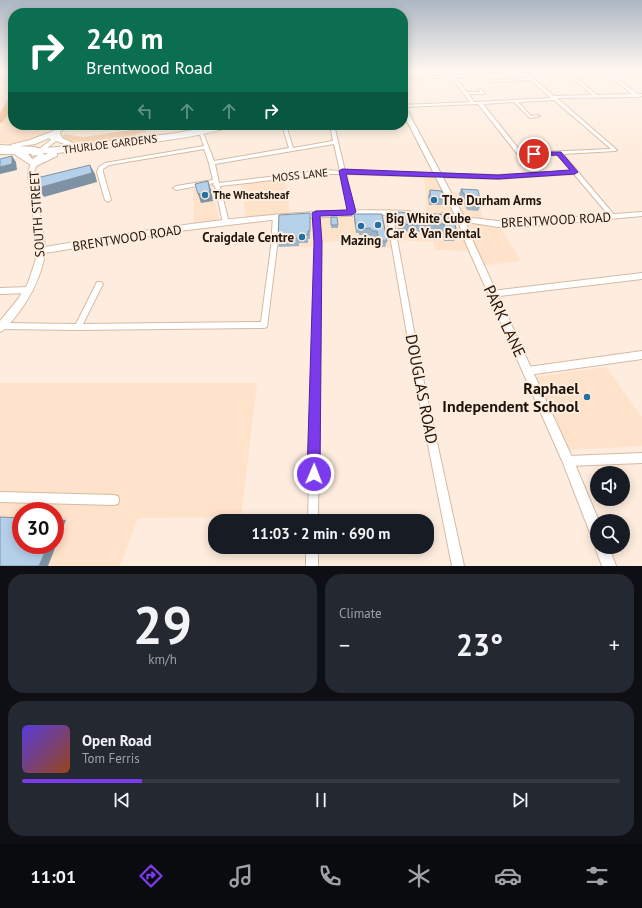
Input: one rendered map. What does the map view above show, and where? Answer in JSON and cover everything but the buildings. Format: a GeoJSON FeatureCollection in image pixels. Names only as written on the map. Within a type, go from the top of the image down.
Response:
{"type":"FeatureCollection","features":[{"type":"Feature","properties":{"kind":"main road","name":"THURLOE GARDENS"},"geometry":{"type":"LineString","coordinates":[[15,149],[36,159],[67,148],[180,130]]}},
{"type":"Feature","properties":{"kind":"main road","name":"THURLOE GARDENS"},"geometry":{"type":"LineString","coordinates":[[15,149],[52,138],[67,148],[178,135],[202,130]]}},
{"type":"Feature","properties":{"kind":"main road"},"geometry":{"type":"LineString","coordinates":[[0,146],[15,149],[25,156],[27,160],[36,159],[67,148],[59,139],[52,138],[32,142],[15,149],[0,151]]}},
{"type":"Feature","properties":{"kind":"street"},"geometry":{"type":"LineString","coordinates":[[469,96],[474,103]]}},
{"type":"Feature","properties":{"kind":"street"},"geometry":{"type":"LineString","coordinates":[[408,107],[516,102],[576,96]]}},
{"type":"Feature","properties":{"kind":"street"},"geometry":{"type":"LineString","coordinates":[[480,103],[521,155],[615,150],[554,98]]}},
{"type":"Feature","properties":{"kind":"street"},"geometry":{"type":"LineString","coordinates":[[516,102],[530,116]]}},
{"type":"Feature","properties":{"kind":"street"},"geometry":{"type":"LineString","coordinates":[[521,117],[538,116]]}},
{"type":"Feature","properties":{"kind":"street","name":"PARK LANE"},"geometry":{"type":"LineString","coordinates":[[408,117],[461,219],[492,294],[568,461],[590,516]]}},
{"type":"Feature","properties":{"kind":"street","name":"SOUTH STREET"},"geometry":{"type":"LineString","coordinates":[[1,327],[29,290],[37,276],[41,251],[32,180],[36,159],[52,138],[62,130]]}},
{"type":"Feature","properties":{"kind":"street"},"geometry":{"type":"LineString","coordinates":[[286,130],[291,148]]}},
{"type":"Feature","properties":{"kind":"street"},"geometry":{"type":"LineString","coordinates":[[333,130],[352,212]]}},
{"type":"Feature","properties":{"kind":"street"},"geometry":{"type":"LineString","coordinates":[[202,135],[212,163],[226,223]]}},
{"type":"Feature","properties":{"kind":"street"},"geometry":{"type":"LineString","coordinates":[[212,163],[291,148],[335,142]]}},
{"type":"Feature","properties":{"kind":"street"},"geometry":{"type":"LineString","coordinates":[[0,146],[35,148],[36,159]]}},
{"type":"Feature","properties":{"kind":"street"},"geometry":{"type":"LineString","coordinates":[[108,200],[100,172],[101,168],[107,164],[206,147]]}},
{"type":"Feature","properties":{"kind":"street"},"geometry":{"type":"LineString","coordinates":[[559,153],[613,217]]}},
{"type":"Feature","properties":{"kind":"street","name":"MOSS LANE"},"geometry":{"type":"LineString","coordinates":[[176,188],[342,171],[498,177],[575,172]]}},
{"type":"Feature","properties":{"kind":"street","name":"BRENTWOOD ROAD"},"geometry":{"type":"LineString","coordinates":[[41,251],[276,216],[352,212],[420,214]]}},
{"type":"Feature","properties":{"kind":"street","name":"DOUGLAS ROAD"},"geometry":{"type":"LineString","coordinates":[[389,212],[417,369],[458,566]]}},
{"type":"Feature","properties":{"kind":"street"},"geometry":{"type":"LineString","coordinates":[[313,514],[318,242],[316,213]]}},
{"type":"Feature","properties":{"kind":"street","name":"BRENTWOOD ROAD"},"geometry":{"type":"LineString","coordinates":[[432,214],[498,224],[523,224],[642,214]]}},
{"type":"Feature","properties":{"kind":"street"},"geometry":{"type":"LineString","coordinates":[[1,327],[264,325],[274,247],[276,216]]}},
{"type":"Feature","properties":{"kind":"street"},"geometry":{"type":"LineString","coordinates":[[492,294],[642,276]]}},
{"type":"Feature","properties":{"kind":"street"},"geometry":{"type":"LineString","coordinates":[[78,327],[99,284]]}},
{"type":"Feature","properties":{"kind":"street"},"geometry":{"type":"LineString","coordinates":[[0,291],[29,290]]}},
{"type":"Feature","properties":{"kind":"street"},"geometry":{"type":"LineString","coordinates":[[528,372],[642,355]]}},
{"type":"Feature","properties":{"kind":"street"},"geometry":{"type":"LineString","coordinates":[[568,461],[642,458]]}},
{"type":"Feature","properties":{"kind":"street"},"geometry":{"type":"LineString","coordinates":[[0,497],[114,500]]}},
{"type":"Feature","properties":{"kind":"street"},"geometry":{"type":"LineString","coordinates":[[312,554],[312,566]]}},
{"type":"Feature","properties":{"kind":"street"},"geometry":{"type":"LineString","coordinates":[[605,554],[609,566]]}},
{"type":"Feature","properties":{"kind":"shaded area"},"geometry":{"type":"Polygon","coordinates":[[[0,96],[8,96],[8,130],[50,130],[21,143],[0,143],[0,96]]]}},
{"type":"Feature","properties":{"kind":"shaded area"},"geometry":{"type":"Polygon","coordinates":[[[132,130],[146,130],[146,132],[137,134],[136,136],[98,141],[76,142],[63,137],[64,134],[83,137],[132,130]]]}},
{"type":"Feature","properties":{"kind":"shaded area"},"geometry":{"type":"Polygon","coordinates":[[[285,176],[290,215],[427,214],[424,176],[438,177],[446,192],[475,193],[479,200],[483,222],[498,224],[521,261],[480,266],[473,251],[435,250],[433,242],[395,240],[396,248],[355,247],[354,241],[325,242],[309,247],[274,247],[276,219],[246,220],[241,182],[285,176]]]}},
{"type":"Feature","properties":{"kind":"shaded area"},"geometry":{"type":"Polygon","coordinates":[[[212,186],[219,220],[194,224],[193,189],[212,186]]]}},
{"type":"Feature","properties":{"kind":"shaded area","name":"Raphael Independent School"},"geometry":{"type":"Polygon","coordinates":[[[606,367],[642,417],[642,446],[570,450],[536,377],[606,367]]]}},
{"type":"Feature","properties":{"kind":"shaded area"},"geometry":{"type":"Polygon","coordinates":[[[0,383],[257,383],[241,514],[208,514],[208,517],[138,518],[120,566],[0,566],[0,383]]]}},
{"type":"Feature","properties":{"kind":"waterway"},"geometry":{"type":"LineString","coordinates":[[0,120],[8,106]]}},
{"type":"Feature","properties":{"kind":"place","name":"The Wheatsheaf"},"geometry":{"type":"Point","coordinates":[205,195]}},
{"type":"Feature","properties":{"kind":"place","name":"The Durham Arms"},"geometry":{"type":"Point","coordinates":[434,200]}},
{"type":"Feature","properties":{"kind":"place","name":"Big White Cube Car & Van Rental"},"geometry":{"type":"Point","coordinates":[378,225]}},
{"type":"Feature","properties":{"kind":"place","name":"Mazing"},"geometry":{"type":"Point","coordinates":[361,226]}},
{"type":"Feature","properties":{"kind":"place","name":"Craigdale Centre"},"geometry":{"type":"Point","coordinates":[302,237]}},
{"type":"Feature","properties":{"kind":"place","name":"Raphael Independent School"},"geometry":{"type":"Point","coordinates":[587,397]}},
{"type":"Feature","properties":{"kind":"route"},"geometry":{"type":"LineString","coordinates":[[314,474],[318,242],[316,213],[352,212],[342,171],[498,177],[575,172],[559,153],[534,154]]}}]}
